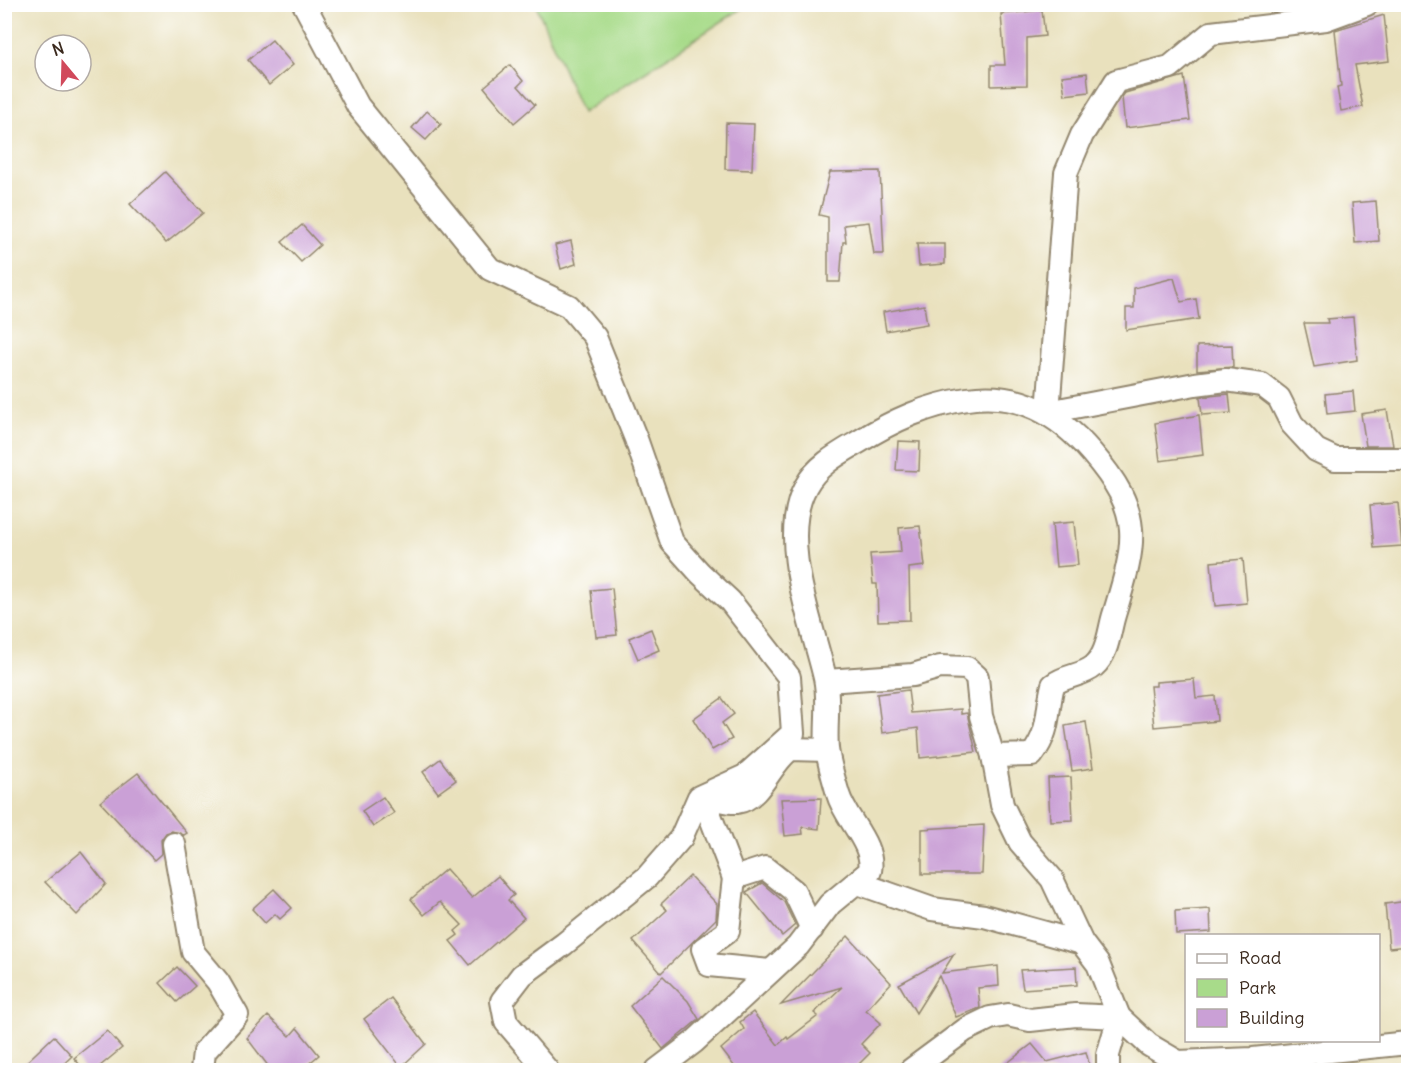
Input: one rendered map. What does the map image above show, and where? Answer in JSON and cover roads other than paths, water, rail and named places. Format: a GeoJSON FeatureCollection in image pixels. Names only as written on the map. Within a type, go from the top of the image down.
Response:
{"type":"FeatureCollection","features":[{"type":"Feature","properties":{"kind":"street"},"geometry":{"type":"LineString","coordinates":[[304,4],[358,106],[490,269],[569,306],[595,337],[636,439],[672,542],[700,573],[730,600],[789,677],[793,733],[746,776],[699,797],[681,838],[646,877],[522,975],[502,1001],[506,1022],[547,1071]]}},
{"type":"Feature","properties":{"kind":"street"},"geometry":{"type":"LineString","coordinates":[[1048,412],[1066,173],[1082,135],[1116,81],[1170,67],[1211,33],[1326,19],[1367,4]]}},
{"type":"Feature","properties":{"kind":"street"},"geometry":{"type":"LineString","coordinates":[[1048,412],[1226,380],[1262,385],[1279,398],[1292,424],[1316,450],[1335,459],[1408,459]]}},
{"type":"Feature","properties":{"kind":"street"},"geometry":{"type":"LineString","coordinates":[[657,1071],[694,1042],[770,971],[812,929],[830,904],[870,871],[872,862],[865,844],[842,807],[827,750],[826,681],[800,592],[795,524],[805,487],[821,467],[872,434],[936,404],[972,398],[1004,398],[1048,412],[1076,435],[1111,475],[1128,514],[1132,546],[1124,586],[1102,656],[1090,669],[1060,679],[1053,685],[1050,717],[1042,742],[1032,755],[993,756]]}},
{"type":"Feature","properties":{"kind":"street"},"geometry":{"type":"LineString","coordinates":[[826,681],[913,675],[940,667],[967,668],[978,677],[981,716],[993,756],[1002,805],[1020,842],[1052,879],[1082,943],[1098,964],[1119,1017],[1149,1045],[1178,1062],[1290,1063],[1408,1043]]}},
{"type":"Feature","properties":{"kind":"street"},"geometry":{"type":"LineString","coordinates":[[770,971],[709,965],[703,949],[728,931],[734,878],[708,815],[708,801],[713,799],[738,802],[746,798],[791,749],[827,750]]}},
{"type":"Feature","properties":{"kind":"street"},"geometry":{"type":"LineString","coordinates":[[174,844],[193,952],[218,982],[237,1015],[204,1052],[202,1071]]}},
{"type":"Feature","properties":{"kind":"street"},"geometry":{"type":"LineString","coordinates":[[734,878],[765,868],[794,891],[812,929]]}},
{"type":"Feature","properties":{"kind":"street"},"geometry":{"type":"LineString","coordinates":[[858,883],[932,909],[984,916],[1082,943]]}},
{"type":"Feature","properties":{"kind":"street"},"geometry":{"type":"LineString","coordinates":[[911,1071],[965,1030],[990,1018],[1008,1016],[1030,1020],[1076,1015],[1119,1017]]}},
{"type":"Feature","properties":{"kind":"street"},"geometry":{"type":"LineString","coordinates":[[1108,1071],[1108,1055],[1119,1017]]}}]}
